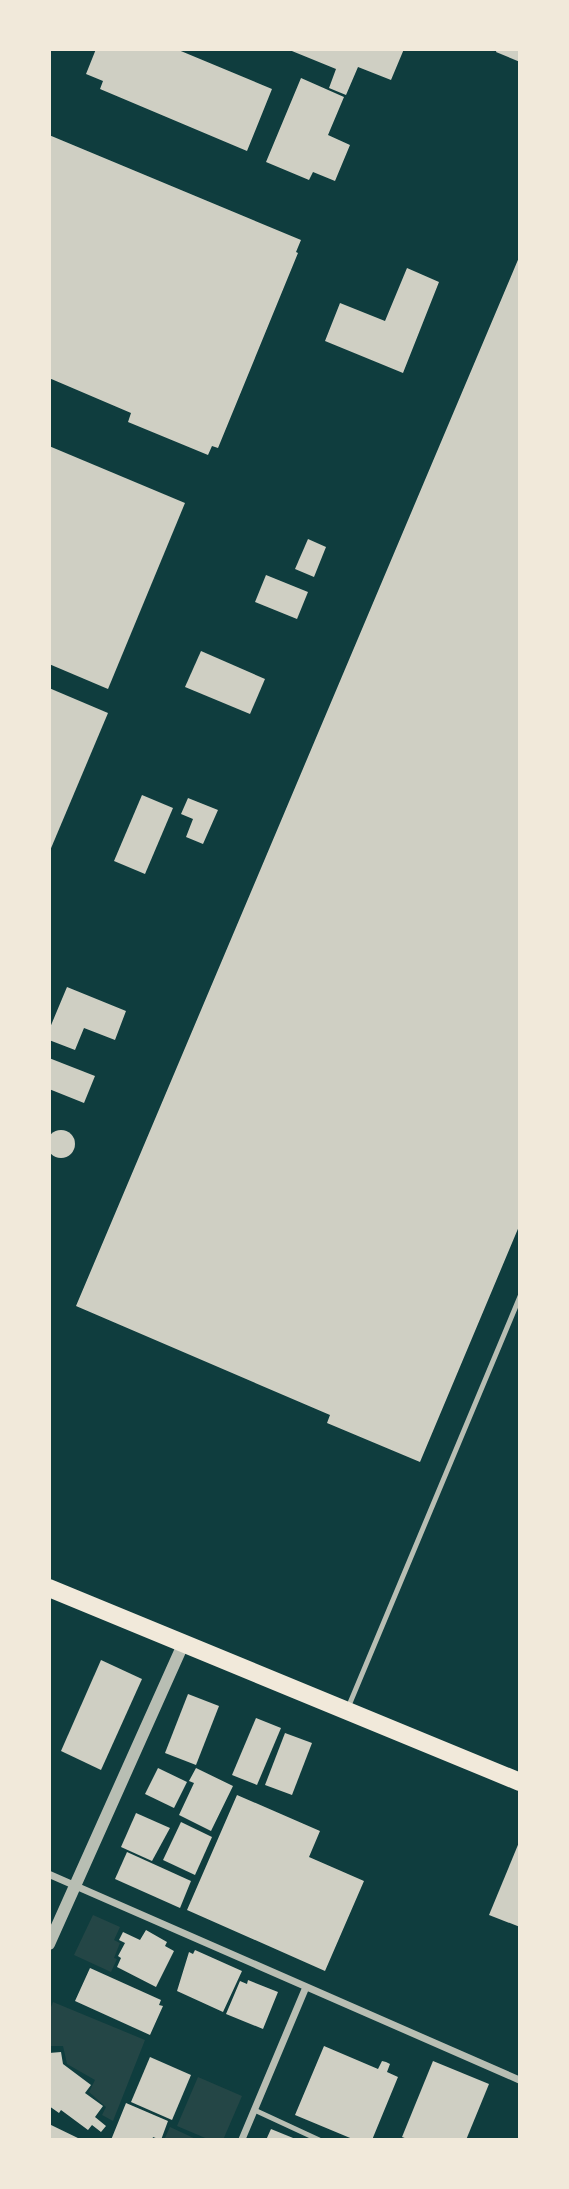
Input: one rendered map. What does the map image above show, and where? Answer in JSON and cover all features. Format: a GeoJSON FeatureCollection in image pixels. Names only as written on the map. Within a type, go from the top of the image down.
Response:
{"type":"FeatureCollection","features":[{"type":"Feature","properties":{"kind":"main road"},"geometry":{"type":"LineString","coordinates":[[49,1588],[520,1782]]}},
{"type":"Feature","properties":{"kind":"street"},"geometry":{"type":"LineString","coordinates":[[49,1944],[183,1644]]}},
{"type":"Feature","properties":{"kind":"street"},"geometry":{"type":"LineString","coordinates":[[49,1874],[520,2080]]}},
{"type":"Feature","properties":{"kind":"street"},"geometry":{"type":"LineString","coordinates":[[241,2140],[305,1987]]}},
{"type":"Feature","properties":{"kind":"lane"},"geometry":{"type":"LineString","coordinates":[[346,1712],[520,1295]]}},
{"type":"Feature","properties":{"kind":"lane"},"geometry":{"type":"LineString","coordinates":[[255,2110],[320,2140]]}},
{"type":"Feature","properties":{"kind":"shaded area"},"geometry":{"type":"Polygon","coordinates":[[[93,1915],[120,1927],[114,1940],[120,1943],[114,1958],[117,1959],[111,1972],[74,1955],[93,1915]]]}},
{"type":"Feature","properties":{"kind":"shaded area"},"geometry":{"type":"Polygon","coordinates":[[[53,2002],[145,2040],[113,2121],[102,2115],[106,2107],[89,2092],[95,2080],[67,2064],[63,2046],[49,2046],[49,2012],[53,2002]]]}},
{"type":"Feature","properties":{"kind":"shaded area"},"geometry":{"type":"Polygon","coordinates":[[[198,2077],[242,2096],[223,2140],[210,2140],[177,2126],[198,2077]]]}},
{"type":"Feature","properties":{"kind":"shaded area"},"geometry":{"type":"Polygon","coordinates":[[[170,2127],[198,2140],[164,2140],[170,2127]]]}},
{"type":"Feature","properties":{"kind":"building"},"geometry":{"type":"Polygon","coordinates":[[[96,49],[176,49],[272,89],[247,151],[100,89],[103,81],[86,74],[96,49]]]}},
{"type":"Feature","properties":{"kind":"building"},"geometry":{"type":"Polygon","coordinates":[[[287,49],[404,49],[391,80],[358,67],[346,95],[329,88],[336,69],[287,49]]]}},
{"type":"Feature","properties":{"kind":"building"},"geometry":{"type":"Polygon","coordinates":[[[497,49],[520,49],[520,62],[496,52],[497,49]]]}},
{"type":"Feature","properties":{"kind":"building"},"geometry":{"type":"Polygon","coordinates":[[[301,78],[344,97],[328,135],[350,145],[335,181],[313,172],[309,180],[266,162],[301,78]]]}},
{"type":"Feature","properties":{"kind":"building"},"geometry":{"type":"Polygon","coordinates":[[[49,135],[301,240],[218,448],[212,446],[208,455],[128,422],[131,413],[49,378],[49,135]]]}},
{"type":"Feature","properties":{"kind":"building"},"geometry":{"type":"Polygon","coordinates":[[[520,255],[520,1224],[420,1462],[327,1423],[330,1415],[76,1306],[520,255]]]}},
{"type":"Feature","properties":{"kind":"building"},"geometry":{"type":"Polygon","coordinates":[[[407,268],[439,282],[403,373],[325,341],[340,303],[385,321],[407,268]]]}},
{"type":"Feature","properties":{"kind":"building"},"geometry":{"type":"Polygon","coordinates":[[[49,446],[185,503],[108,689],[49,664],[49,446]]]}},
{"type":"Feature","properties":{"kind":"building"},"geometry":{"type":"Polygon","coordinates":[[[308,539],[326,547],[314,577],[295,569],[308,539]]]}},
{"type":"Feature","properties":{"kind":"building"},"geometry":{"type":"Polygon","coordinates":[[[266,575],[308,592],[297,619],[255,602],[266,575]]]}},
{"type":"Feature","properties":{"kind":"building"},"geometry":{"type":"Polygon","coordinates":[[[201,651],[265,679],[250,714],[185,687],[201,651]]]}},
{"type":"Feature","properties":{"kind":"building"},"geometry":{"type":"Polygon","coordinates":[[[49,688],[108,713],[49,853],[49,688]]]}},
{"type":"Feature","properties":{"kind":"building"},"geometry":{"type":"Polygon","coordinates":[[[142,795],[173,808],[145,874],[114,861],[142,795]]]}},
{"type":"Feature","properties":{"kind":"building"},"geometry":{"type":"Polygon","coordinates":[[[188,798],[218,810],[203,844],[186,837],[193,819],[181,814],[188,798]]]}},
{"type":"Feature","properties":{"kind":"building"},"geometry":{"type":"Polygon","coordinates":[[[67,987],[126,1011],[115,1040],[84,1028],[75,1050],[49,1040],[49,1030],[67,987]]]}},
{"type":"Feature","properties":{"kind":"building"},"geometry":{"type":"Polygon","coordinates":[[[49,1058],[95,1076],[84,1103],[49,1089],[49,1058]]]}},
{"type":"Feature","properties":{"kind":"building"},"geometry":{"type":"Polygon","coordinates":[[[61,1130],[71,1134],[75,1144],[71,1154],[61,1158],[51,1154],[47,1144],[51,1134],[61,1130]]]}},
{"type":"Feature","properties":{"kind":"building"},"geometry":{"type":"Polygon","coordinates":[[[101,1660],[142,1679],[101,1770],[61,1751],[101,1660]]]}},
{"type":"Feature","properties":{"kind":"building"},"geometry":{"type":"Polygon","coordinates":[[[188,1694],[219,1706],[196,1765],[165,1753],[188,1694]]]}},
{"type":"Feature","properties":{"kind":"building"},"geometry":{"type":"Polygon","coordinates":[[[256,1718],[281,1728],[257,1785],[232,1775],[256,1718]]]}},
{"type":"Feature","properties":{"kind":"building"},"geometry":{"type":"Polygon","coordinates":[[[285,1733],[312,1743],[292,1795],[265,1785],[285,1733]]]}},
{"type":"Feature","properties":{"kind":"building"},"geometry":{"type":"Polygon","coordinates":[[[158,1768],[187,1782],[174,1808],[145,1794],[158,1768]]]}},
{"type":"Feature","properties":{"kind":"building"},"geometry":{"type":"Polygon","coordinates":[[[196,1768],[233,1786],[211,1831],[179,1815],[194,1783],[189,1781],[196,1768]]]}},
{"type":"Feature","properties":{"kind":"building"},"geometry":{"type":"Polygon","coordinates":[[[237,1795],[320,1831],[309,1857],[364,1881],[325,1971],[187,1910],[237,1795]]]}},
{"type":"Feature","properties":{"kind":"building"},"geometry":{"type":"Polygon","coordinates":[[[136,1813],[170,1828],[152,1861],[121,1847],[136,1813]]]}},
{"type":"Feature","properties":{"kind":"building"},"geometry":{"type":"Polygon","coordinates":[[[181,1822],[212,1837],[195,1875],[163,1860],[181,1822]]]}},
{"type":"Feature","properties":{"kind":"building"},"geometry":{"type":"Polygon","coordinates":[[[520,1840],[520,1927],[489,1915],[520,1840]]]}},
{"type":"Feature","properties":{"kind":"building"},"geometry":{"type":"Polygon","coordinates":[[[127,1852],[191,1881],[180,1908],[115,1879],[127,1852]]]}},
{"type":"Feature","properties":{"kind":"building"},"geometry":{"type":"Polygon","coordinates":[[[146,1930],[167,1942],[165,1946],[174,1951],[156,1987],[117,1967],[121,1958],[118,1956],[125,1943],[119,1940],[123,1932],[140,1940],[146,1930]]]}},
{"type":"Feature","properties":{"kind":"building"},"geometry":{"type":"Polygon","coordinates":[[[195,1950],[242,1971],[223,2012],[177,1991],[189,1952],[193,1954],[195,1950]]]}},
{"type":"Feature","properties":{"kind":"building"},"geometry":{"type":"Polygon","coordinates":[[[90,1968],[161,2000],[159,2005],[163,2006],[150,2035],[75,2001],[90,1968]]]}},
{"type":"Feature","properties":{"kind":"building"},"geometry":{"type":"Polygon","coordinates":[[[248,1980],[278,1992],[263,2029],[226,2014],[240,1981],[247,1984],[248,1980]]]}},
{"type":"Feature","properties":{"kind":"building"},"geometry":{"type":"Polygon","coordinates":[[[324,2046],[378,2069],[382,2061],[386,2062],[390,2064],[387,2072],[398,2077],[372,2140],[355,2140],[295,2115],[324,2046]]]}},
{"type":"Feature","properties":{"kind":"building"},"geometry":{"type":"Polygon","coordinates":[[[61,2052],[63,2064],[91,2085],[85,2093],[103,2106],[95,2117],[106,2126],[101,2132],[92,2125],[88,2130],[61,2110],[59,2113],[49,2106],[49,2053],[61,2052]]]}},
{"type":"Feature","properties":{"kind":"building"},"geometry":{"type":"Polygon","coordinates":[[[150,2057],[191,2075],[172,2120],[131,2102],[150,2057]]]}},
{"type":"Feature","properties":{"kind":"building"},"geometry":{"type":"Polygon","coordinates":[[[433,2061],[489,2084],[466,2140],[410,2140],[402,2137],[433,2061]]]}},
{"type":"Feature","properties":{"kind":"building"},"geometry":{"type":"Polygon","coordinates":[[[126,2103],[168,2121],[161,2140],[153,2137],[152,2140],[111,2140],[126,2103]]]}},
{"type":"Feature","properties":{"kind":"building"},"geometry":{"type":"Polygon","coordinates":[[[49,2124],[82,2140],[49,2140],[49,2124]]]}},
{"type":"Feature","properties":{"kind":"building"},"geometry":{"type":"Polygon","coordinates":[[[271,2129],[298,2140],[266,2140],[271,2129]]]}}]}
